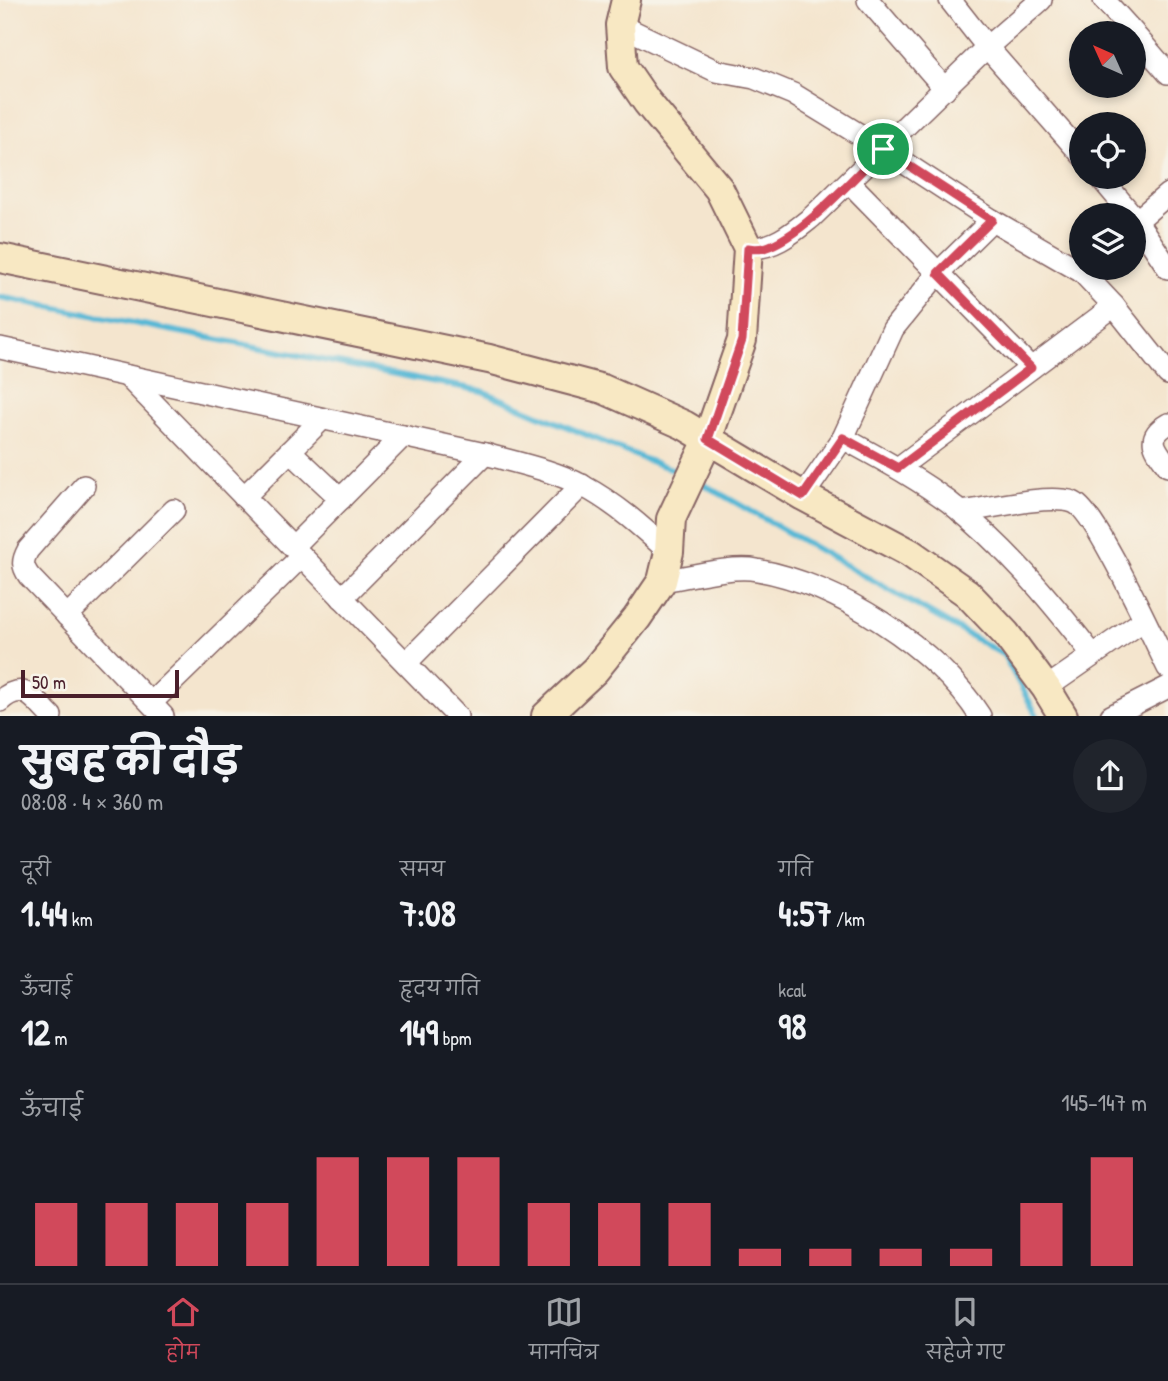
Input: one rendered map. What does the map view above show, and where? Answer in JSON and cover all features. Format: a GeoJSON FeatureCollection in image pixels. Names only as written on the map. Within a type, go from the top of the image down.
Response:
{"type":"FeatureCollection","features":[{"type":"Feature","properties":{"kind":"street"},"geometry":{"type":"LineString","coordinates":[[868,0],[945,89]]}},
{"type":"Feature","properties":{"kind":"street"},"geometry":{"type":"LineString","coordinates":[[950,0],[987,47],[1069,140]]}},
{"type":"Feature","properties":{"kind":"street"},"geometry":{"type":"LineString","coordinates":[[748,248],[763,249],[787,237],[812,217],[987,47],[1041,0]]}},
{"type":"Feature","properties":{"kind":"street"},"geometry":{"type":"LineString","coordinates":[[1104,0],[1123,21]]}},
{"type":"Feature","properties":{"kind":"street"},"geometry":{"type":"LineString","coordinates":[[623,12],[716,71],[754,78],[793,94],[992,220],[1069,262]]}},
{"type":"Feature","properties":{"kind":"street"},"geometry":{"type":"LineString","coordinates":[[546,716],[595,670],[638,618],[662,581],[671,519],[706,444],[742,340],[748,248],[719,189],[648,103],[623,67],[623,12]]}},
{"type":"Feature","properties":{"kind":"street"},"geometry":{"type":"LineString","coordinates":[[1146,47],[1168,73]]}},
{"type":"Feature","properties":{"kind":"street"},"geometry":{"type":"LineString","coordinates":[[849,182],[1031,368]]}},
{"type":"Feature","properties":{"kind":"street"},"geometry":{"type":"LineString","coordinates":[[1110,189],[1121,203]]}},
{"type":"Feature","properties":{"kind":"street"},"geometry":{"type":"LineString","coordinates":[[1146,210],[1168,194]]}},
{"type":"Feature","properties":{"kind":"street"},"geometry":{"type":"LineString","coordinates":[[803,496],[843,438],[893,329],[938,273],[992,220]]}},
{"type":"Feature","properties":{"kind":"street"},"geometry":{"type":"LineString","coordinates":[[1146,236],[1168,268]]}},
{"type":"Feature","properties":{"kind":"street"},"geometry":{"type":"LineString","coordinates":[[0,258],[489,359],[603,389],[684,425],[706,444],[910,553],[967,593],[1006,634],[1063,716]]}},
{"type":"Feature","properties":{"kind":"street"},"geometry":{"type":"LineString","coordinates":[[1092,280],[1168,374]]}},
{"type":"Feature","properties":{"kind":"street"},"geometry":{"type":"LineString","coordinates":[[898,468],[1114,306]]}},
{"type":"Feature","properties":{"kind":"street"},"geometry":{"type":"LineString","coordinates":[[0,348],[485,454],[582,485],[641,527],[668,552]]}},
{"type":"Feature","properties":{"kind":"street"},"geometry":{"type":"LineString","coordinates":[[127,376],[457,716]]}},
{"type":"Feature","properties":{"kind":"street"},"geometry":{"type":"LineString","coordinates":[[244,497],[321,419]]}},
{"type":"Feature","properties":{"kind":"street"},"geometry":{"type":"LineString","coordinates":[[1168,424],[1153,440],[1168,466]]}},
{"type":"Feature","properties":{"kind":"street"},"geometry":{"type":"LineString","coordinates":[[84,486],[28,550],[23,560],[24,568],[157,710],[341,499],[402,436]]}},
{"type":"Feature","properties":{"kind":"street"},"geometry":{"type":"LineString","coordinates":[[843,438],[898,468],[961,512],[993,539],[1054,605],[1092,654]]}},
{"type":"Feature","properties":{"kind":"street"},"geometry":{"type":"LineString","coordinates":[[290,451],[341,499]]}},
{"type":"Feature","properties":{"kind":"street"},"geometry":{"type":"LineString","coordinates":[[342,598],[485,454]]}},
{"type":"Feature","properties":{"kind":"street"},"geometry":{"type":"LineString","coordinates":[[406,663],[582,485]]}},
{"type":"Feature","properties":{"kind":"street"},"geometry":{"type":"LineString","coordinates":[[961,512],[1055,499],[1076,503],[1091,520],[1168,668]]}},
{"type":"Feature","properties":{"kind":"street"},"geometry":{"type":"LineString","coordinates":[[67,616],[174,510]]}},
{"type":"Feature","properties":{"kind":"street"},"geometry":{"type":"LineString","coordinates":[[662,581],[755,569],[804,583],[875,616],[929,657],[980,716]]}},
{"type":"Feature","properties":{"kind":"street"},"geometry":{"type":"LineString","coordinates":[[1046,688],[1144,620]]}},
{"type":"Feature","properties":{"kind":"street"},"geometry":{"type":"LineString","coordinates":[[1111,716],[1168,687]]}},
{"type":"Feature","properties":{"kind":"street"},"geometry":{"type":"LineString","coordinates":[[0,701],[12,692],[21,690],[28,693],[51,716]]}},
{"type":"Feature","properties":{"kind":"waterway"},"geometry":{"type":"LineString","coordinates":[[0,297],[482,391],[683,473]]}},
{"type":"Feature","properties":{"kind":"waterway"},"geometry":{"type":"LineString","coordinates":[[696,480],[1004,655],[1037,716]]}},
{"type":"Feature","properties":{"kind":"route"},"geometry":{"type":"LineString","coordinates":[[883,149],[992,220],[938,273],[1031,368],[898,468],[843,438],[803,496],[708,439],[742,340],[748,248],[763,249],[787,237],[812,217],[883,149]]}}]}
